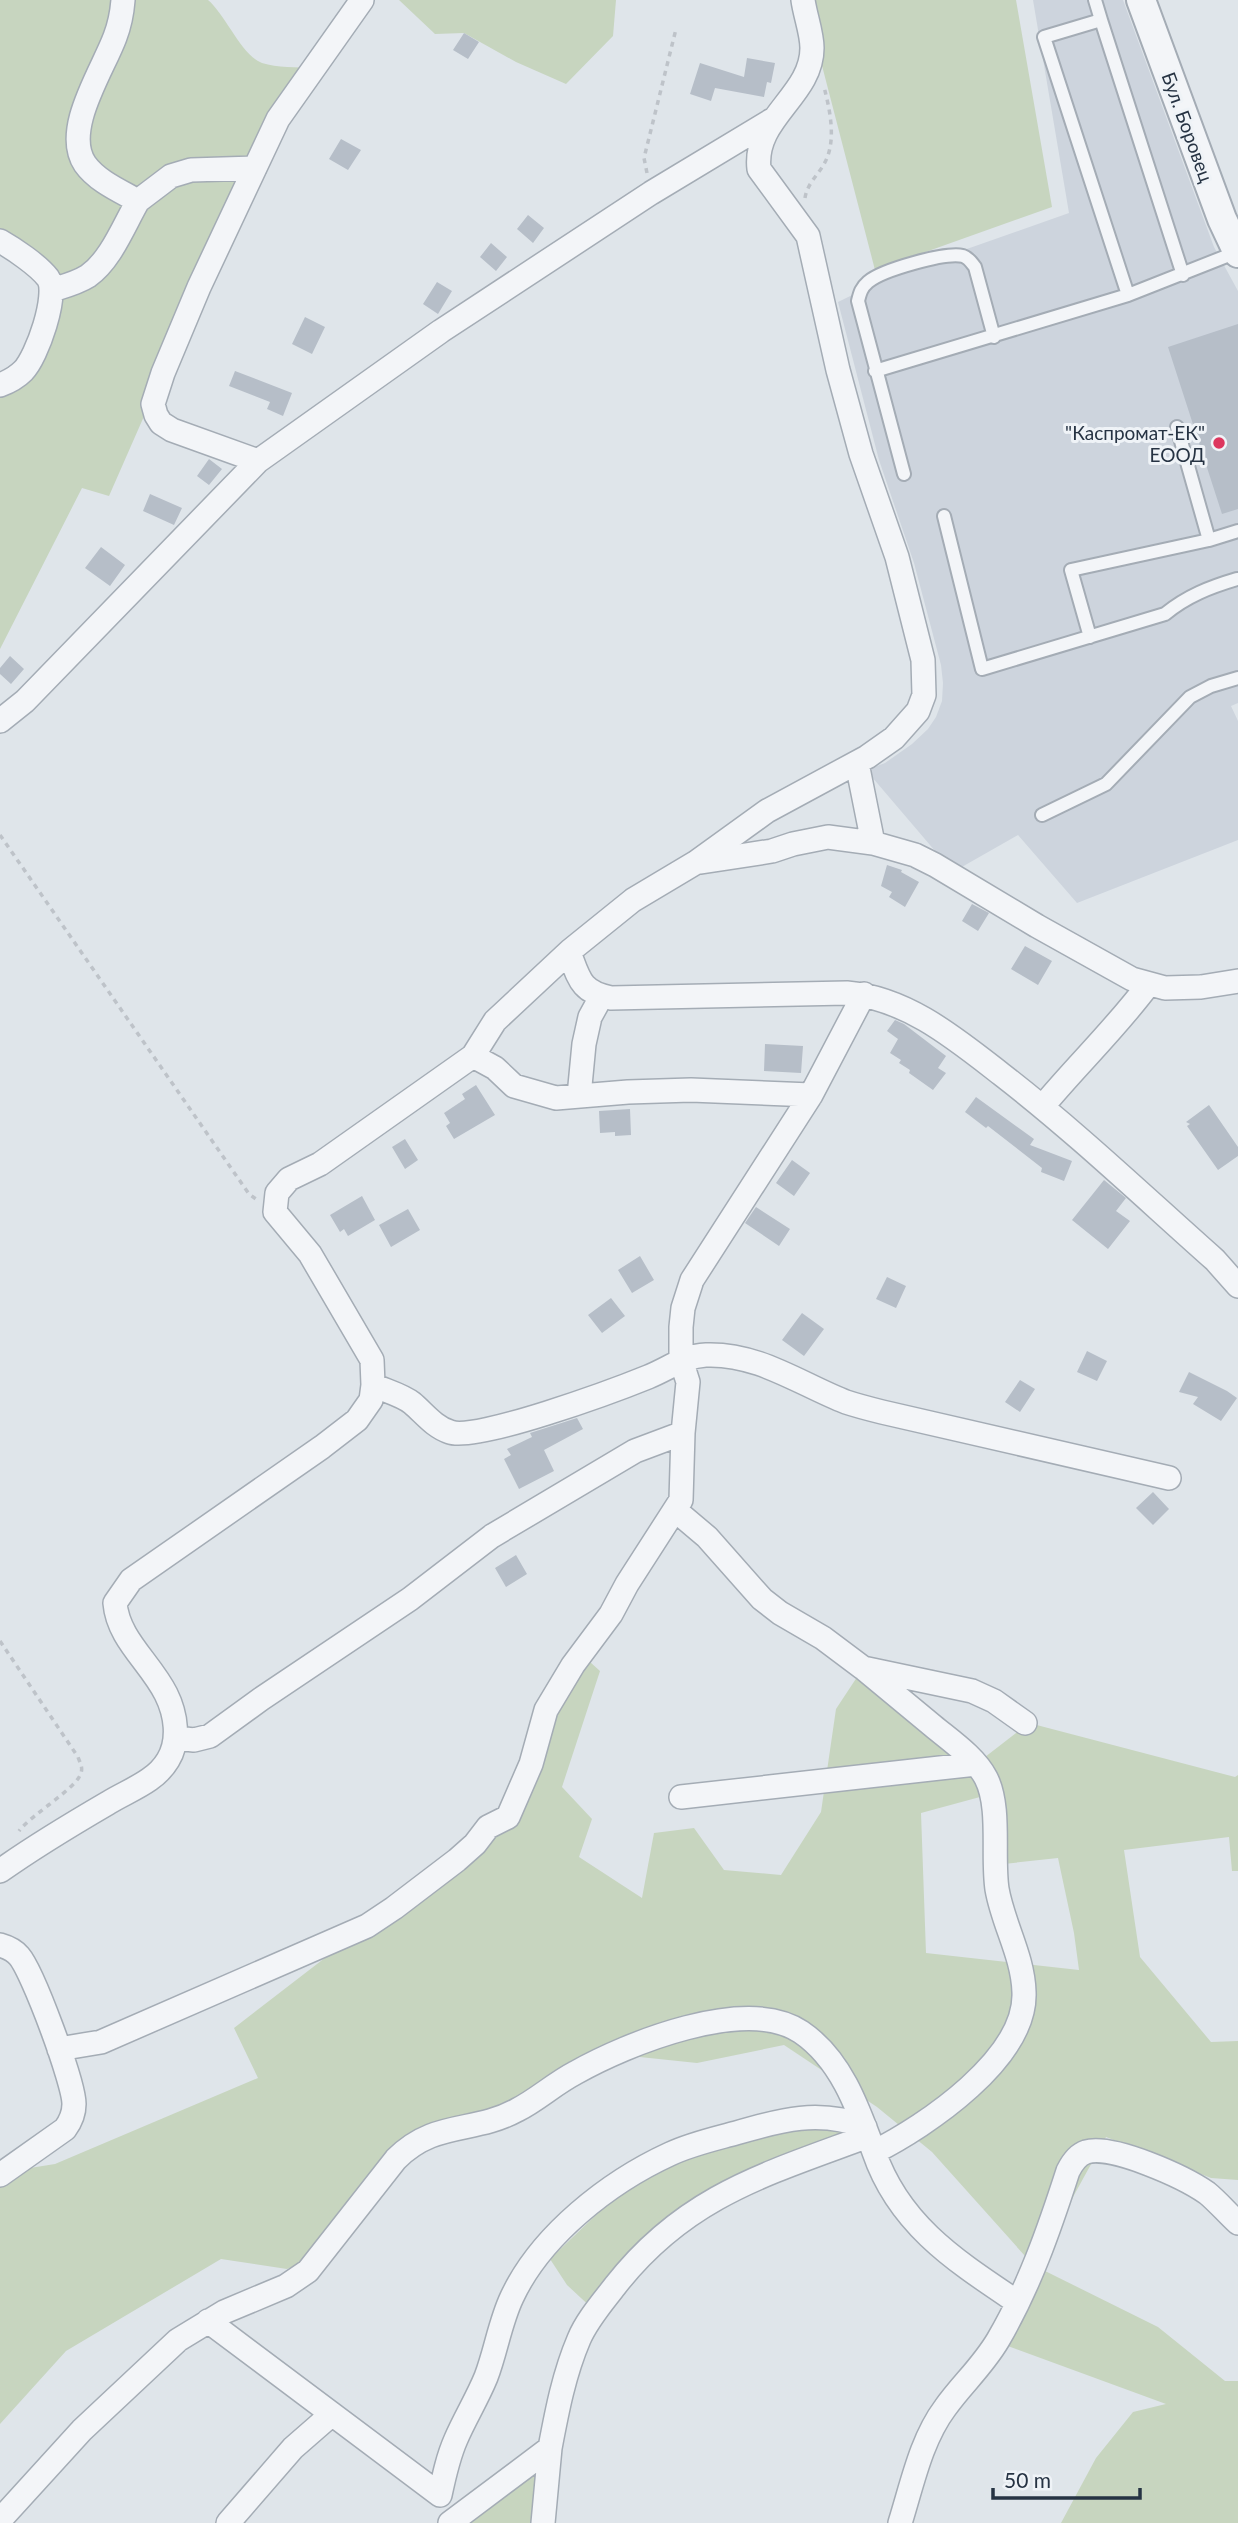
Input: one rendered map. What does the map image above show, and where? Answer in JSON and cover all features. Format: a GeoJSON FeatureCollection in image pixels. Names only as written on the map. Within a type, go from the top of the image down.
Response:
{"type":"FeatureCollection","features":[{"type":"Feature","properties":{"kind":"street"},"geometry":{"type":"LineString","coordinates":[[122,0],[122,17],[116,37],[89,96],[77,137],[86,165],[103,181],[138,201]]}},
{"type":"Feature","properties":{"kind":"street"},"geometry":{"type":"LineString","coordinates":[[258,461],[173,430],[161,423],[153,404],[199,287],[278,119],[362,0]]}},
{"type":"Feature","properties":{"kind":"street"},"geometry":{"type":"LineString","coordinates":[[0,1871],[155,1775],[167,1762],[173,1750],[176,1738],[171,1705],[166,1693],[123,1634],[116,1614],[114,1603],[131,1580],[357,1420],[371,1400],[372,1360],[310,1254],[275,1212],[277,1193],[289,1179],[320,1164],[473,1056],[495,1021],[569,952],[633,900],[695,863],[767,811],[857,763],[894,738],[918,711],[924,695],[924,669],[897,557],[862,454],[838,370],[808,236],[759,169],[757,157],[772,120],[800,85],[808,68],[812,48],[803,0]]}},
{"type":"Feature","properties":{"kind":"street","name":"Бул. Боровец"},"geometry":{"type":"LineString","coordinates":[[1141,0],[1222,219],[1238,253]]}},
{"type":"Feature","properties":{"kind":"street"},"geometry":{"type":"LineString","coordinates":[[0,721],[34,692],[258,461],[441,331],[651,193],[772,120]]}},
{"type":"Feature","properties":{"kind":"street"},"geometry":{"type":"LineString","coordinates":[[52,290],[73,284],[90,275],[100,264],[138,201],[171,176],[191,170],[255,168]]}},
{"type":"Feature","properties":{"kind":"street"},"geometry":{"type":"LineString","coordinates":[[0,241],[48,278],[52,290],[33,358],[23,371],[0,385]]}},
{"type":"Feature","properties":{"kind":"street"},"geometry":{"type":"LineString","coordinates":[[857,763],[873,843]]}},
{"type":"Feature","properties":{"kind":"street"},"geometry":{"type":"LineString","coordinates":[[695,863],[772,851],[828,837],[873,843],[915,855],[935,865],[1100,963],[1148,985],[1165,988],[1201,987],[1238,981]]}},
{"type":"Feature","properties":{"kind":"street"},"geometry":{"type":"LineString","coordinates":[[569,952],[582,984],[595,995],[611,999],[812,992],[864,994],[882,999],[924,1019],[1042,1106],[1215,1260],[1238,1286]]}},
{"type":"Feature","properties":{"kind":"street"},"geometry":{"type":"LineString","coordinates":[[1042,1106],[1125,1016],[1148,985]]}},
{"type":"Feature","properties":{"kind":"street"},"geometry":{"type":"LineString","coordinates":[[59,2049],[101,2042],[367,1926],[405,1901],[457,1860],[475,1844],[488,1827],[508,1817],[531,1764],[546,1710],[573,1665],[611,1614],[681,1500],[688,1382],[681,1360],[683,1308],[692,1280],[811,1095],[864,994]]}},
{"type":"Feature","properties":{"kind":"street"},"geometry":{"type":"LineString","coordinates":[[579,1096],[584,1044],[590,1017],[601,997]]}},
{"type":"Feature","properties":{"kind":"street"},"geometry":{"type":"LineString","coordinates":[[473,1056],[495,1068],[514,1086],[556,1098],[691,1090],[811,1095]]}},
{"type":"Feature","properties":{"kind":"street"},"geometry":{"type":"LineString","coordinates":[[373,1385],[410,1401],[450,1433],[466,1434],[623,1387],[689,1356],[734,1357],[765,1365],[847,1402],[882,1412],[1169,1478]]}},
{"type":"Feature","properties":{"kind":"street"},"geometry":{"type":"LineString","coordinates":[[176,1738],[194,1740],[210,1736],[411,1599],[492,1536],[635,1451],[683,1433]]}},
{"type":"Feature","properties":{"kind":"street"},"geometry":{"type":"LineString","coordinates":[[545,2523],[550,2448],[564,2382],[580,2335],[646,2249],[684,2218],[738,2186],[869,2138],[906,2136],[934,2117],[983,2075],[1001,2054],[1022,2011],[1025,1994],[1022,1974],[998,1892],[991,1794],[986,1779],[976,1764],[863,1668],[823,1639],[780,1614],[762,1599],[707,1537],[675,1510]]}},
{"type":"Feature","properties":{"kind":"street"},"geometry":{"type":"LineString","coordinates":[[863,1668],[972,1691],[994,1701],[1025,1723]]}},
{"type":"Feature","properties":{"kind":"street"},"geometry":{"type":"LineString","coordinates":[[681,1797],[976,1764]]}},
{"type":"Feature","properties":{"kind":"street"},"geometry":{"type":"LineString","coordinates":[[0,1945],[13,1951],[26,1968],[59,2049],[74,2101],[71,2121],[51,2140],[0,2175]]}},
{"type":"Feature","properties":{"kind":"street"},"geometry":{"type":"LineString","coordinates":[[0,2520],[82,2430],[178,2340],[240,2304],[286,2287],[308,2271],[396,2158],[410,2145],[433,2134],[490,2122],[513,2113],[576,2072],[611,2054],[662,2033],[691,2026],[747,2019],[786,2024],[815,2044],[832,2062],[845,2084],[880,2168],[907,2212],[938,2247],[1017,2302]]}},
{"type":"Feature","properties":{"kind":"street"},"geometry":{"type":"LineString","coordinates":[[436,2523],[446,2467],[456,2438],[473,2408],[487,2374],[512,2296],[545,2245],[569,2222],[646,2166],[701,2143],[780,2122],[811,2117],[834,2117],[869,2138]]}},
{"type":"Feature","properties":{"kind":"street"},"geometry":{"type":"LineString","coordinates":[[900,2523],[936,2422],[944,2408],[980,2368],[997,2342],[1045,2242],[1068,2171],[1083,2153],[1106,2151],[1146,2163],[1204,2191],[1238,2223]]}},
{"type":"Feature","properties":{"kind":"street"},"geometry":{"type":"LineString","coordinates":[[208,2321],[440,2495]]}},
{"type":"Feature","properties":{"kind":"street"},"geometry":{"type":"LineString","coordinates":[[229,2523],[293,2448],[332,2414]]}},
{"type":"Feature","properties":{"kind":"street"},"geometry":{"type":"LineString","coordinates":[[450,2523],[550,2448]]}},
{"type":"Feature","properties":{"kind":"lane"},"geometry":{"type":"LineString","coordinates":[[1095,0],[1183,275]]}},
{"type":"Feature","properties":{"kind":"lane"},"geometry":{"type":"LineString","coordinates":[[1101,20],[1044,37],[1128,295]]}},
{"type":"Feature","properties":{"kind":"lane"},"geometry":{"type":"LineString","coordinates":[[876,371],[1128,295],[1238,253]]}},
{"type":"Feature","properties":{"kind":"lane"},"geometry":{"type":"LineString","coordinates":[[904,474],[858,301],[861,289],[870,280],[885,274],[931,259],[960,255],[968,258],[975,267],[995,337]]}},
{"type":"Feature","properties":{"kind":"lane"},"geometry":{"type":"LineString","coordinates":[[1177,427],[1209,540]]}},
{"type":"Feature","properties":{"kind":"lane"},"geometry":{"type":"LineString","coordinates":[[944,516],[982,669],[1165,614],[1182,600],[1202,590],[1237,579]]}},
{"type":"Feature","properties":{"kind":"lane"},"geometry":{"type":"LineString","coordinates":[[1090,637],[1071,570],[1209,540],[1238,531]]}},
{"type":"Feature","properties":{"kind":"lane"},"geometry":{"type":"LineString","coordinates":[[1042,815],[1106,784],[1190,697],[1211,686],[1238,678]]}},
{"type":"Feature","properties":{"kind":"path"},"geometry":{"type":"LineString","coordinates":[[651,193],[645,158],[676,29]]}},
{"type":"Feature","properties":{"kind":"path"},"geometry":{"type":"LineString","coordinates":[[808,236],[806,190],[826,162],[831,122],[812,48]]}},
{"type":"Feature","properties":{"kind":"path"},"geometry":{"type":"LineString","coordinates":[[0,835],[249,1194],[275,1212]]}},
{"type":"Feature","properties":{"kind":"path"},"geometry":{"type":"LineString","coordinates":[[0,1641],[78,1757],[82,1768],[80,1777],[72,1786],[28,1819],[18,1832],[16,1845],[21,1856]]}},
{"type":"Feature","properties":{"kind":"shaded area"},"geometry":{"type":"Polygon","coordinates":[[[1033,0],[1123,0],[1214,247],[1238,291],[1238,703],[1231,706],[1238,721],[1238,840],[1077,903],[1018,835],[953,872],[866,770],[885,763],[928,729],[942,701],[943,683],[941,665],[914,563],[879,460],[838,302],[893,275],[1069,213],[1033,0]]]}},
{"type":"Feature","properties":{"kind":"green space"},"geometry":{"type":"Polygon","coordinates":[[[0,0],[208,0],[255,59],[274,66],[313,68],[163,373],[109,496],[82,488],[0,649],[0,385],[10,381],[52,290],[0,241],[0,0]]]}},
{"type":"Feature","properties":{"kind":"green space"},"geometry":{"type":"Polygon","coordinates":[[[399,0],[616,0],[613,36],[566,84],[516,62],[464,33],[435,34],[399,0]]]}},
{"type":"Feature","properties":{"kind":"green space"},"geometry":{"type":"Polygon","coordinates":[[[805,0],[1016,0],[1052,207],[875,270],[805,0]]]}},
{"type":"Feature","properties":{"kind":"green space"},"geometry":{"type":"Polygon","coordinates":[[[590,1662],[600,1671],[562,1787],[592,1819],[579,1857],[642,1898],[654,1833],[694,1828],[724,1870],[781,1875],[821,1812],[836,1709],[863,1668],[976,1764],[1029,1723],[1235,1777],[1238,1775],[1238,1871],[1232,1871],[1229,1837],[1124,1850],[1140,1957],[1211,2042],[1238,2041],[1238,2180],[1211,2178],[1106,2137],[1035,2266],[1158,2327],[1225,2381],[1238,2381],[1238,2523],[1061,2523],[1096,2458],[1133,2412],[1166,2404],[997,2342],[1034,2266],[932,2152],[877,2107],[784,2045],[697,2063],[611,2054],[549,2088],[425,2136],[321,2255],[287,2269],[221,2259],[66,2351],[0,2424],[0,2175],[55,2164],[258,2078],[234,2028],[508,1817],[573,1665],[590,1662]],[[991,1794],[921,1813],[926,1953],[1079,1970],[1058,1858],[994,1865],[991,1794]]]}},
{"type":"Feature","properties":{"kind":"green space"},"geometry":{"type":"Polygon","coordinates":[[[865,2127],[713,2199],[595,2311],[567,2285],[550,2259],[646,2167],[740,2131],[865,2127]]]}},
{"type":"Feature","properties":{"kind":"green space"},"geometry":{"type":"Polygon","coordinates":[[[544,2459],[538,2523],[460,2523],[544,2459]]]}},
{"type":"Feature","properties":{"kind":"building"},"geometry":{"type":"Polygon","coordinates":[[[464,33],[479,42],[468,59],[453,50],[464,33]]]}},
{"type":"Feature","properties":{"kind":"building"},"geometry":{"type":"Polygon","coordinates":[[[747,58],[775,63],[771,83],[767,82],[764,97],[715,88],[711,101],[690,94],[700,63],[744,77],[747,58]]]}},
{"type":"Feature","properties":{"kind":"building"},"geometry":{"type":"Polygon","coordinates":[[[341,139],[361,150],[348,170],[329,159],[341,139]]]}},
{"type":"Feature","properties":{"kind":"building"},"geometry":{"type":"Polygon","coordinates":[[[528,215],[544,228],[533,243],[517,229],[528,215]]]}},
{"type":"Feature","properties":{"kind":"building"},"geometry":{"type":"Polygon","coordinates":[[[491,243],[507,257],[496,271],[480,257],[491,243]]]}},
{"type":"Feature","properties":{"kind":"building"},"geometry":{"type":"Polygon","coordinates":[[[437,282],[452,291],[438,314],[423,304],[437,282]]]}},
{"type":"Feature","properties":{"kind":"building"},"geometry":{"type":"Polygon","coordinates":[[[305,317],[325,327],[312,354],[292,344],[305,317]]]}},
{"type":"Feature","properties":{"kind":"building","name":"\"Каспромат-ЕК\" ЕООД"},"geometry":{"type":"Polygon","coordinates":[[[1238,324],[1238,509],[1222,514],[1168,347],[1238,324]]]}},
{"type":"Feature","properties":{"kind":"building"},"geometry":{"type":"Polygon","coordinates":[[[235,371],[292,393],[283,416],[267,409],[270,402],[229,386],[235,371]]]}},
{"type":"Feature","properties":{"kind":"building"},"geometry":{"type":"Polygon","coordinates":[[[209,459],[222,469],[209,485],[197,476],[209,459]]]}},
{"type":"Feature","properties":{"kind":"building"},"geometry":{"type":"Polygon","coordinates":[[[150,494],[182,508],[174,525],[143,511],[150,494]]]}},
{"type":"Feature","properties":{"kind":"building"},"geometry":{"type":"Polygon","coordinates":[[[101,547],[125,565],[110,586],[85,568],[101,547]]]}},
{"type":"Feature","properties":{"kind":"building"},"geometry":{"type":"Polygon","coordinates":[[[10,656],[24,669],[11,684],[0,674],[0,668],[10,656]]]}},
{"type":"Feature","properties":{"kind":"building"},"geometry":{"type":"Polygon","coordinates":[[[887,865],[902,870],[901,872],[919,882],[905,907],[889,897],[892,892],[881,886],[887,865]]]}},
{"type":"Feature","properties":{"kind":"building"},"geometry":{"type":"Polygon","coordinates":[[[972,904],[989,913],[978,931],[962,921],[972,904]]]}},
{"type":"Feature","properties":{"kind":"building"},"geometry":{"type":"Polygon","coordinates":[[[1025,946],[1052,961],[1038,985],[1011,969],[1025,946]]]}},
{"type":"Feature","properties":{"kind":"building"},"geometry":{"type":"Polygon","coordinates":[[[895,1020],[946,1056],[938,1068],[946,1073],[933,1090],[909,1073],[910,1070],[899,1063],[901,1060],[890,1053],[898,1039],[887,1031],[895,1020]]]}},
{"type":"Feature","properties":{"kind":"building"},"geometry":{"type":"Polygon","coordinates":[[[765,1044],[803,1046],[801,1073],[764,1071],[765,1044]]]}},
{"type":"Feature","properties":{"kind":"building"},"geometry":{"type":"Polygon","coordinates":[[[476,1085],[495,1115],[454,1139],[446,1126],[450,1123],[444,1113],[465,1099],[462,1094],[476,1085]]]}},
{"type":"Feature","properties":{"kind":"building"},"geometry":{"type":"Polygon","coordinates":[[[976,1097],[1034,1139],[1030,1145],[1072,1161],[1064,1181],[1041,1172],[1042,1168],[988,1126],[986,1128],[965,1112],[976,1097]]]}},
{"type":"Feature","properties":{"kind":"building"},"geometry":{"type":"Polygon","coordinates":[[[1209,1105],[1238,1147],[1238,1156],[1218,1170],[1187,1126],[1190,1124],[1186,1122],[1209,1105]]]}},
{"type":"Feature","properties":{"kind":"building"},"geometry":{"type":"Polygon","coordinates":[[[630,1109],[631,1135],[600,1133],[599,1111],[630,1109]]]}},
{"type":"Feature","properties":{"kind":"building"},"geometry":{"type":"Polygon","coordinates":[[[405,1139],[418,1160],[405,1169],[392,1147],[405,1139]]]}},
{"type":"Feature","properties":{"kind":"building"},"geometry":{"type":"Polygon","coordinates":[[[792,1160],[810,1173],[794,1196],[776,1183],[792,1160]]]}},
{"type":"Feature","properties":{"kind":"building"},"geometry":{"type":"Polygon","coordinates":[[[1104,1180],[1126,1198],[1116,1211],[1130,1221],[1108,1249],[1072,1220],[1104,1180]]]}},
{"type":"Feature","properties":{"kind":"building"},"geometry":{"type":"Polygon","coordinates":[[[362,1196],[375,1220],[348,1236],[344,1229],[340,1232],[330,1215],[362,1196]]]}},
{"type":"Feature","properties":{"kind":"building"},"geometry":{"type":"Polygon","coordinates":[[[756,1207],[790,1229],[779,1246],[745,1223],[756,1207]]]}},
{"type":"Feature","properties":{"kind":"building"},"geometry":{"type":"Polygon","coordinates":[[[408,1209],[420,1230],[391,1247],[379,1225],[408,1209]]]}},
{"type":"Feature","properties":{"kind":"building"},"geometry":{"type":"Polygon","coordinates":[[[640,1256],[654,1280],[632,1293],[618,1270],[640,1256]]]}},
{"type":"Feature","properties":{"kind":"building"},"geometry":{"type":"Polygon","coordinates":[[[887,1277],[906,1286],[896,1308],[876,1299],[887,1277]]]}},
{"type":"Feature","properties":{"kind":"building"},"geometry":{"type":"Polygon","coordinates":[[[611,1298],[625,1316],[602,1333],[588,1315],[611,1298]]]}},
{"type":"Feature","properties":{"kind":"building"},"geometry":{"type":"Polygon","coordinates":[[[802,1313],[824,1329],[804,1356],[782,1340],[802,1313]]]}},
{"type":"Feature","properties":{"kind":"building"},"geometry":{"type":"Polygon","coordinates":[[[1087,1351],[1107,1361],[1097,1381],[1077,1372],[1087,1351]]]}},
{"type":"Feature","properties":{"kind":"building"},"geometry":{"type":"Polygon","coordinates":[[[1189,1372],[1237,1398],[1221,1421],[1193,1404],[1198,1397],[1179,1392],[1189,1372]]]}},
{"type":"Feature","properties":{"kind":"building"},"geometry":{"type":"Polygon","coordinates":[[[1020,1380],[1035,1389],[1020,1412],[1005,1402],[1020,1380]]]}},
{"type":"Feature","properties":{"kind":"building"},"geometry":{"type":"Polygon","coordinates":[[[577,1418],[583,1429],[544,1450],[554,1471],[519,1489],[504,1459],[511,1455],[507,1449],[532,1437],[530,1433],[577,1418]]]}},
{"type":"Feature","properties":{"kind":"building"},"geometry":{"type":"Polygon","coordinates":[[[1153,1492],[1169,1509],[1153,1525],[1136,1508],[1153,1492]]]}},
{"type":"Feature","properties":{"kind":"building"},"geometry":{"type":"Polygon","coordinates":[[[516,1555],[527,1574],[506,1587],[495,1568],[516,1555]]]}},
{"type":"Feature","properties":{"kind":"place","name":"\"Каспромат-ЕК\" ЕООД"},"geometry":{"type":"Point","coordinates":[1219,443]}}]}
